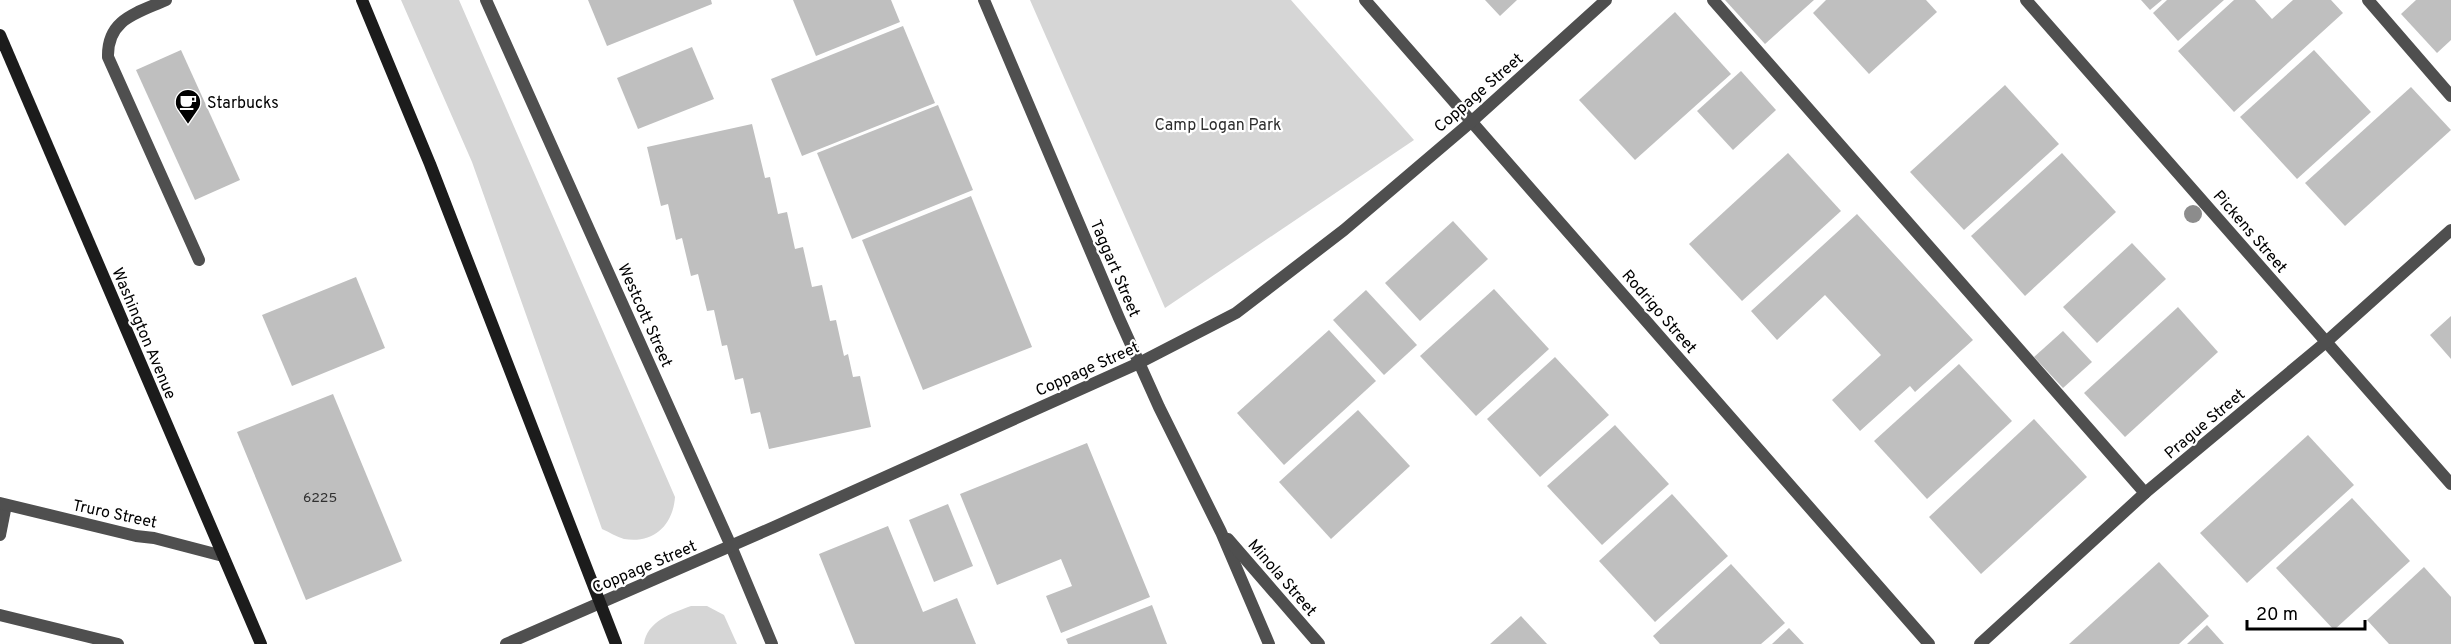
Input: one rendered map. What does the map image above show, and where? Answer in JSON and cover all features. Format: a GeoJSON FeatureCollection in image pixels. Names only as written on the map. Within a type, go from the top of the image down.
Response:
{"type":"FeatureCollection","features":[{"type":"Feature","properties":{"kind":"main road"},"geometry":{"type":"LineString","coordinates":[[362,0],[430,164],[616,644]]}},
{"type":"Feature","properties":{"kind":"main road","name":"Washington Avenue"},"geometry":{"type":"LineString","coordinates":[[0,34],[261,644]]}},
{"type":"Feature","properties":{"kind":"street"},"geometry":{"type":"LineString","coordinates":[[166,0],[119,23],[110,35],[108,57],[199,260]]}},
{"type":"Feature","properties":{"kind":"street","name":"Westcott Street"},"geometry":{"type":"LineString","coordinates":[[486,0],[731,546],[772,644]]}},
{"type":"Feature","properties":{"kind":"street","name":"Taggart Street"},"geometry":{"type":"LineString","coordinates":[[984,0],[1139,363],[1221,531],[1269,644]]}},
{"type":"Feature","properties":{"kind":"street","name":"Rodrigo Street"},"geometry":{"type":"LineString","coordinates":[[1365,0],[1929,644]]}},
{"type":"Feature","properties":{"kind":"street","name":"Coppage Street"},"geometry":{"type":"LineString","coordinates":[[506,644],[1139,363],[1236,313],[1344,230],[1471,122],[1606,0]]}},
{"type":"Feature","properties":{"kind":"street"},"geometry":{"type":"LineString","coordinates":[[1713,0],[2145,493]]}},
{"type":"Feature","properties":{"kind":"street","name":"Pickens Street"},"geometry":{"type":"LineString","coordinates":[[2026,0],[2451,484]]}},
{"type":"Feature","properties":{"kind":"street"},"geometry":{"type":"LineString","coordinates":[[2367,0],[2451,96]]}},
{"type":"Feature","properties":{"kind":"street","name":"Prague Street"},"geometry":{"type":"LineString","coordinates":[[1980,644],[2145,493],[2326,342],[2451,230]]}},
{"type":"Feature","properties":{"kind":"street"},"geometry":{"type":"LineString","coordinates":[[0,535],[3,504]]}},
{"type":"Feature","properties":{"kind":"street","name":"Truro Street"},"geometry":{"type":"LineString","coordinates":[[3,504],[223,556]]}},
{"type":"Feature","properties":{"kind":"street","name":"Minola Street"},"geometry":{"type":"LineString","coordinates":[[1221,531],[1320,644]]}},
{"type":"Feature","properties":{"kind":"street"},"geometry":{"type":"LineString","coordinates":[[0,615],[118,644]]}},
{"type":"Feature","properties":{"kind":"green space"},"geometry":{"type":"Polygon","coordinates":[[[401,0],[459,0],[675,497],[666,524],[653,535],[635,540],[624,539],[602,529],[472,162],[401,0]]]}},
{"type":"Feature","properties":{"kind":"green space","name":"Camp Logan Park"},"geometry":{"type":"Polygon","coordinates":[[[1030,0],[1291,0],[1414,140],[1165,308],[1030,0]]]}},
{"type":"Feature","properties":{"kind":"green space"},"geometry":{"type":"Polygon","coordinates":[[[691,606],[707,606],[724,615],[737,644],[644,644],[650,629],[661,619],[691,606]]]}},
{"type":"Feature","properties":{"kind":"building"},"geometry":{"type":"Polygon","coordinates":[[[588,0],[711,0],[712,4],[607,46],[588,0]]]}},
{"type":"Feature","properties":{"kind":"building"},"geometry":{"type":"Polygon","coordinates":[[[793,0],[891,0],[900,22],[816,56],[793,0]]]}},
{"type":"Feature","properties":{"kind":"building"},"geometry":{"type":"Polygon","coordinates":[[[1485,0],[1517,0],[1500,16],[1485,0]]]}},
{"type":"Feature","properties":{"kind":"building"},"geometry":{"type":"Polygon","coordinates":[[[1725,0],[1814,0],[1765,44],[1725,0]]]}},
{"type":"Feature","properties":{"kind":"building"},"geometry":{"type":"Polygon","coordinates":[[[1826,0],[1926,0],[1937,12],[1869,74],[1813,13],[1826,0]]]}},
{"type":"Feature","properties":{"kind":"building"},"geometry":{"type":"Polygon","coordinates":[[[2141,0],[2162,0],[2150,10],[2141,0]]]}},
{"type":"Feature","properties":{"kind":"building"},"geometry":{"type":"Polygon","coordinates":[[[2167,0],[2224,0],[2178,41],[2153,13],[2167,0]]]}},
{"type":"Feature","properties":{"kind":"building"},"geometry":{"type":"Polygon","coordinates":[[[2234,0],[2255,0],[2272,19],[2293,0],[2331,0],[2343,13],[2234,112],[2178,51],[2234,0]]]}},
{"type":"Feature","properties":{"kind":"building"},"geometry":{"type":"Polygon","coordinates":[[[2416,0],[2451,0],[2451,40],[2437,53],[2401,14],[2416,0]]]}},
{"type":"Feature","properties":{"kind":"building"},"geometry":{"type":"Polygon","coordinates":[[[1675,12],[1731,74],[1635,160],[1579,100],[1675,12]]]}},
{"type":"Feature","properties":{"kind":"building"},"geometry":{"type":"Polygon","coordinates":[[[903,26],[935,103],[802,156],[771,79],[903,26]]]}},
{"type":"Feature","properties":{"kind":"building"},"geometry":{"type":"Polygon","coordinates":[[[692,47],[714,99],[638,129],[617,78],[692,47]]]}},
{"type":"Feature","properties":{"kind":"building","name":"Starbucks"},"geometry":{"type":"Polygon","coordinates":[[[181,50],[240,180],[195,200],[136,70],[181,50]]]}},
{"type":"Feature","properties":{"kind":"building"},"geometry":{"type":"Polygon","coordinates":[[[2314,50],[2371,112],[2297,179],[2240,117],[2314,50]]]}},
{"type":"Feature","properties":{"kind":"building"},"geometry":{"type":"Polygon","coordinates":[[[1741,71],[1776,110],[1733,150],[1697,111],[1741,71]]]}},
{"type":"Feature","properties":{"kind":"building"},"geometry":{"type":"Polygon","coordinates":[[[2005,85],[2059,144],[1964,230],[1910,172],[2005,85]]]}},
{"type":"Feature","properties":{"kind":"building"},"geometry":{"type":"Polygon","coordinates":[[[2411,87],[2451,130],[2345,226],[2305,183],[2411,87]]]}},
{"type":"Feature","properties":{"kind":"building"},"geometry":{"type":"Polygon","coordinates":[[[938,105],[973,190],[852,239],[817,153],[938,105]]]}},
{"type":"Feature","properties":{"kind":"building"},"geometry":{"type":"Polygon","coordinates":[[[752,124],[765,178],[770,177],[778,214],[787,212],[795,249],[803,247],[812,287],[822,285],[830,321],[836,320],[844,356],[848,354],[853,377],[860,376],[871,427],[769,449],[760,412],[751,414],[743,378],[735,380],[727,345],[722,346],[714,310],[707,311],[698,274],[691,276],[682,238],[676,240],[668,204],[661,206],[647,147],[752,124]]]}},
{"type":"Feature","properties":{"kind":"building"},"geometry":{"type":"Polygon","coordinates":[[[1788,153],[1841,211],[1742,301],[1689,244],[1788,153]]]}},
{"type":"Feature","properties":{"kind":"building"},"geometry":{"type":"Polygon","coordinates":[[[2062,153],[2116,212],[2025,296],[1971,236],[2062,153]]]}},
{"type":"Feature","properties":{"kind":"building"},"geometry":{"type":"Polygon","coordinates":[[[971,196],[1032,347],[923,390],[862,240],[971,196]]]}},
{"type":"Feature","properties":{"kind":"building"},"geometry":{"type":"Polygon","coordinates":[[[1857,214],[1973,340],[1915,392],[1910,386],[1860,431],[1832,400],[1881,355],[1825,295],[1777,340],[1751,311],[1857,214]]]}},
{"type":"Feature","properties":{"kind":"building"},"geometry":{"type":"Polygon","coordinates":[[[1453,221],[1488,259],[1420,321],[1385,283],[1453,221]]]}},
{"type":"Feature","properties":{"kind":"building"},"geometry":{"type":"Polygon","coordinates":[[[2132,243],[2166,279],[2097,343],[2063,307],[2132,243]]]}},
{"type":"Feature","properties":{"kind":"building"},"geometry":{"type":"Polygon","coordinates":[[[356,277],[385,348],[292,386],[262,315],[356,277]]]}},
{"type":"Feature","properties":{"kind":"building"},"geometry":{"type":"Polygon","coordinates":[[[1494,289],[1549,349],[1476,416],[1420,356],[1494,289]]]}},
{"type":"Feature","properties":{"kind":"building"},"geometry":{"type":"Polygon","coordinates":[[[1366,290],[1417,345],[1384,375],[1333,320],[1366,290]]]}},
{"type":"Feature","properties":{"kind":"building"},"geometry":{"type":"Polygon","coordinates":[[[2178,307],[2218,352],[2125,437],[2084,393],[2178,307]]]}},
{"type":"Feature","properties":{"kind":"building"},"geometry":{"type":"Polygon","coordinates":[[[2451,316],[2451,359],[2430,335],[2451,316]]]}},
{"type":"Feature","properties":{"kind":"building"},"geometry":{"type":"Polygon","coordinates":[[[1329,330],[1376,381],[1284,465],[1237,413],[1329,330]]]}},
{"type":"Feature","properties":{"kind":"building"},"geometry":{"type":"Polygon","coordinates":[[[2063,331],[2092,362],[2063,388],[2034,357],[2063,331]]]}},
{"type":"Feature","properties":{"kind":"building"},"geometry":{"type":"Polygon","coordinates":[[[1555,357],[1609,415],[1540,477],[1487,419],[1555,357]]]}},
{"type":"Feature","properties":{"kind":"building"},"geometry":{"type":"Polygon","coordinates":[[[1959,364],[2012,421],[1927,499],[1874,441],[1959,364]]]}},
{"type":"Feature","properties":{"kind":"building"},"geometry":{"type":"Polygon","coordinates":[[[333,394],[402,561],[306,600],[237,432],[333,394]]]}},
{"type":"Feature","properties":{"kind":"building"},"geometry":{"type":"Polygon","coordinates":[[[1358,410],[1410,466],[1331,539],[1279,482],[1358,410]]]}},
{"type":"Feature","properties":{"kind":"building"},"geometry":{"type":"Polygon","coordinates":[[[2034,419],[2087,477],[1981,574],[1929,517],[2034,419]]]}},
{"type":"Feature","properties":{"kind":"building"},"geometry":{"type":"Polygon","coordinates":[[[1615,425],[1669,484],[1602,545],[1547,486],[1615,425]]]}},
{"type":"Feature","properties":{"kind":"building"},"geometry":{"type":"Polygon","coordinates":[[[2308,435],[2354,485],[2247,583],[2200,533],[2308,435]]]}},
{"type":"Feature","properties":{"kind":"building"},"geometry":{"type":"Polygon","coordinates":[[[1087,443],[1150,597],[1061,633],[1046,596],[1072,586],[1061,559],[997,585],[960,494],[1087,443]]]}},
{"type":"Feature","properties":{"kind":"building"},"geometry":{"type":"Polygon","coordinates":[[[1672,494],[1728,556],[1655,622],[1599,561],[1672,494]]]}},
{"type":"Feature","properties":{"kind":"building"},"geometry":{"type":"Polygon","coordinates":[[[2352,498],[2410,561],[2334,630],[2276,568],[2352,498]]]}},
{"type":"Feature","properties":{"kind":"building"},"geometry":{"type":"Polygon","coordinates":[[[948,504],[973,566],[934,582],[909,520],[948,504]]]}},
{"type":"Feature","properties":{"kind":"building"},"geometry":{"type":"Polygon","coordinates":[[[888,526],[923,612],[957,598],[976,644],[855,644],[819,554],[888,526]]]}},
{"type":"Feature","properties":{"kind":"building"},"geometry":{"type":"Polygon","coordinates":[[[2159,562],[2209,616],[2179,644],[2069,644],[2159,562]]]}},
{"type":"Feature","properties":{"kind":"building"},"geometry":{"type":"Polygon","coordinates":[[[1731,564],[1785,623],[1761,644],[1660,644],[1653,636],[1731,564]]]}},
{"type":"Feature","properties":{"kind":"building"},"geometry":{"type":"Polygon","coordinates":[[[2424,567],[2451,597],[2451,644],[2389,644],[2367,620],[2424,567]]]}},
{"type":"Feature","properties":{"kind":"building"},"geometry":{"type":"Polygon","coordinates":[[[1152,605],[1167,644],[1068,644],[1066,639],[1152,605]]]}},
{"type":"Feature","properties":{"kind":"building"},"geometry":{"type":"Polygon","coordinates":[[[1521,616],[1547,644],[1490,644],[1521,616]]]}},
{"type":"Feature","properties":{"kind":"building"},"geometry":{"type":"Polygon","coordinates":[[[2207,625],[2224,644],[2187,644],[2207,625]]]}},
{"type":"Feature","properties":{"kind":"building"},"geometry":{"type":"Polygon","coordinates":[[[1789,628],[1804,644],[1772,644],[1789,628]]]}},
{"type":"Feature","properties":{"kind":"place","name":"Starbucks"},"geometry":{"type":"Point","coordinates":[188,125]}}]}
